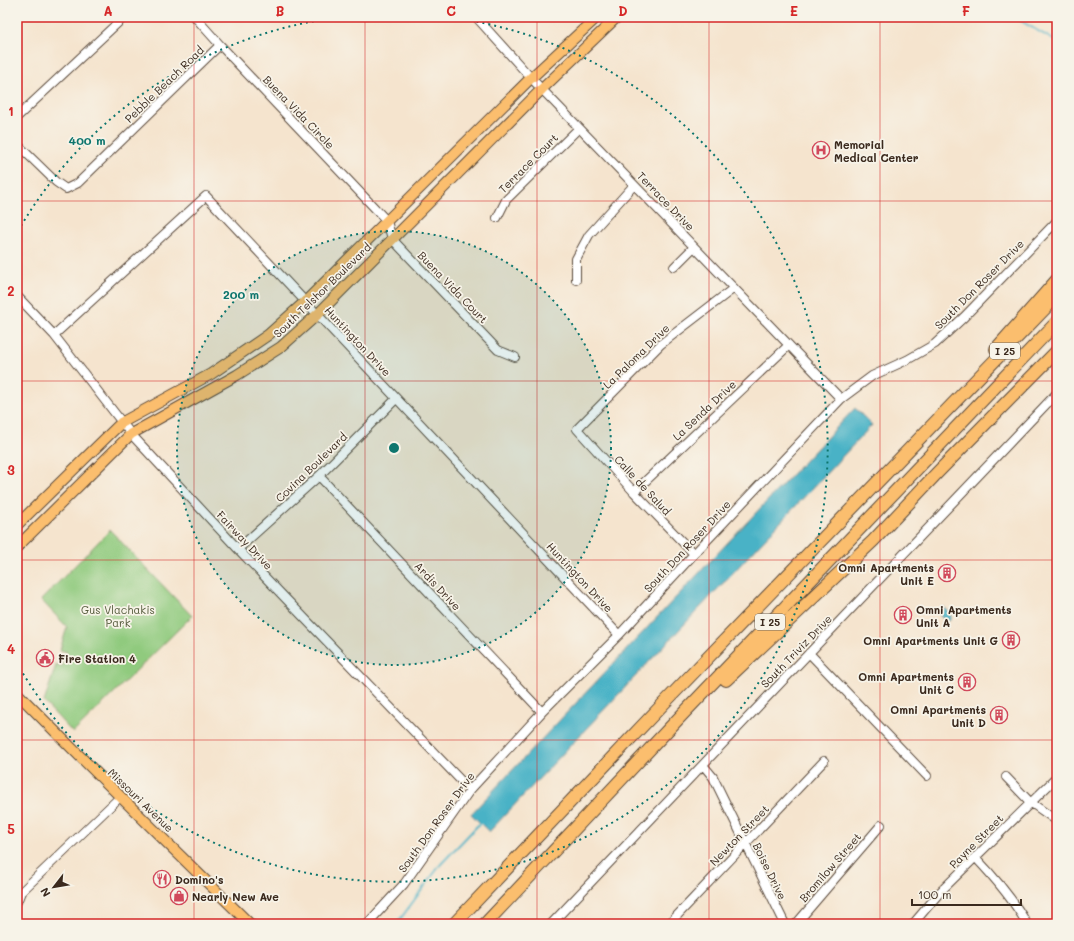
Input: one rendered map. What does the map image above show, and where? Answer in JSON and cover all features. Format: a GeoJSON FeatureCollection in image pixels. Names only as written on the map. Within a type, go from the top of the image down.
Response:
{"type":"FeatureCollection","features":[{"type":"Feature","properties":{"kind":"highway"},"geometry":{"type":"LineString","coordinates":[[952,405],[1008,335],[1057,280]]}},
{"type":"Feature","properties":{"kind":"highway","name":"I 25"},"geometry":{"type":"LineString","coordinates":[[454,924],[661,706],[1057,296]]}},
{"type":"Feature","properties":{"kind":"highway","name":"I 25"},"geometry":{"type":"LineString","coordinates":[[485,924],[1057,322]]}},
{"type":"Feature","properties":{"kind":"highway"},"geometry":{"type":"LineString","coordinates":[[639,761],[873,541],[937,473],[1057,351]]}},
{"type":"Feature","properties":{"kind":"main road","name":"South Telshor Boulevard"},"geometry":{"type":"LineString","coordinates":[[17,525],[121,423],[211,374],[268,335],[306,301],[532,78],[597,17]]}},
{"type":"Feature","properties":{"kind":"main road","name":"South Telshor Boulevard"},"geometry":{"type":"LineString","coordinates":[[17,547],[131,434],[237,375],[281,347],[318,314],[542,89],[617,17]]}},
{"type":"Feature","properties":{"kind":"main road","name":"Missouri Avenue"},"geometry":{"type":"LineString","coordinates":[[17,693],[245,922]]}},
{"type":"Feature","properties":{"kind":"street"},"geometry":{"type":"LineString","coordinates":[[17,117],[124,17]]}},
{"type":"Feature","properties":{"kind":"street","name":"Buena Vida Circle"},"geometry":{"type":"LineString","coordinates":[[195,17],[387,221]]}},
{"type":"Feature","properties":{"kind":"street","name":"Terrace Drive"},"geometry":{"type":"LineString","coordinates":[[476,17],[579,128],[841,399]]}},
{"type":"Feature","properties":{"kind":"street","name":"Pebble Beach Road"},"geometry":{"type":"LineString","coordinates":[[17,144],[56,182],[66,189],[78,183],[220,45]]}},
{"type":"Feature","properties":{"kind":"street","name":"Terrace Court"},"geometry":{"type":"LineString","coordinates":[[497,218],[506,200],[579,128]]}},
{"type":"Feature","properties":{"kind":"street"},"geometry":{"type":"LineString","coordinates":[[576,280],[576,259],[589,235],[634,185]]}},
{"type":"Feature","properties":{"kind":"street","name":"Huntington Drive"},"geometry":{"type":"LineString","coordinates":[[54,335],[206,196],[619,635]]}},
{"type":"Feature","properties":{"kind":"street","name":"Buena Vida Court"},"geometry":{"type":"LineString","coordinates":[[387,221],[392,239],[498,350],[515,357]]}},
{"type":"Feature","properties":{"kind":"street","name":"South Don Roser Drive"},"geometry":{"type":"LineString","coordinates":[[367,924],[404,884],[470,790],[542,712],[619,635],[841,399],[872,376],[907,360],[935,344],[964,317],[1057,221]]}},
{"type":"Feature","properties":{"kind":"street"},"geometry":{"type":"LineString","coordinates":[[674,267],[694,247]]}},
{"type":"Feature","properties":{"kind":"street","name":"La Paloma Drive"},"geometry":{"type":"LineString","coordinates":[[577,429],[661,344],[734,288]]}},
{"type":"Feature","properties":{"kind":"street","name":"Fairway Drive"},"geometry":{"type":"LineString","coordinates":[[17,296],[54,335],[131,434],[238,550],[470,790]]}},
{"type":"Feature","properties":{"kind":"street","name":"La Senda Drive"},"geometry":{"type":"LineString","coordinates":[[634,492],[789,345]]}},
{"type":"Feature","properties":{"kind":"street","name":"South Triviz Drive"},"geometry":{"type":"LineString","coordinates":[[551,924],[1057,393]]}},
{"type":"Feature","properties":{"kind":"street","name":"Covina Boulevard"},"geometry":{"type":"LineString","coordinates":[[238,550],[319,476],[396,399]]}},
{"type":"Feature","properties":{"kind":"street","name":"Calle de Salud"},"geometry":{"type":"LineString","coordinates":[[577,429],[634,492],[694,554]]}},
{"type":"Feature","properties":{"kind":"street","name":"Ardis Drive"},"geometry":{"type":"LineString","coordinates":[[319,476],[542,712]]}},
{"type":"Feature","properties":{"kind":"street"},"geometry":{"type":"LineString","coordinates":[[809,653],[927,776]]}},
{"type":"Feature","properties":{"kind":"street","name":"Newton Street"},"geometry":{"type":"LineString","coordinates":[[669,924],[824,761]]}},
{"type":"Feature","properties":{"kind":"street","name":"Boise Drive"},"geometry":{"type":"LineString","coordinates":[[703,764],[713,777],[785,924]]}},
{"type":"Feature","properties":{"kind":"street"},"geometry":{"type":"LineString","coordinates":[[1006,777],[1030,802],[1057,821]]}},
{"type":"Feature","properties":{"kind":"street","name":"Payne Street"},"geometry":{"type":"LineString","coordinates":[[914,924],[941,891],[1057,777]]}},
{"type":"Feature","properties":{"kind":"street"},"geometry":{"type":"LineString","coordinates":[[17,902],[20,892],[120,797]]}},
{"type":"Feature","properties":{"kind":"street","name":"Bromilow Street"},"geometry":{"type":"LineString","coordinates":[[796,924],[881,825]]}},
{"type":"Feature","properties":{"kind":"street"},"geometry":{"type":"LineString","coordinates":[[975,857],[1010,896],[1027,924]]}},
{"type":"Feature","properties":{"kind":"green space","name":"Gus Vlachakis Park"},"geometry":{"type":"Polygon","coordinates":[[[110,530],[192,616],[73,733],[44,702],[56,665],[62,667],[67,652],[60,650],[67,627],[41,600],[110,530]]]}},
{"type":"Feature","properties":{"kind":"water"},"geometry":{"type":"Polygon","coordinates":[[[855,408],[872,425],[489,832],[471,814],[855,408]]]}},
{"type":"Feature","properties":{"kind":"water"},"geometry":{"type":"Polygon","coordinates":[[[941,607],[945,608],[950,613],[951,619],[949,621],[945,621],[938,613],[938,610],[941,607]]]}},
{"type":"Feature","properties":{"kind":"waterway"},"geometry":{"type":"LineString","coordinates":[[1014,17],[1057,42]]}},
{"type":"Feature","properties":{"kind":"waterway"},"geometry":{"type":"LineString","coordinates":[[395,924],[441,864],[480,823]]}},
{"type":"Feature","properties":{"kind":"place","name":"Memorial Medical Center"},"geometry":{"type":"Point","coordinates":[821,150]}},
{"type":"Feature","properties":{"kind":"place","name":"Omni Apartments Unit E"},"geometry":{"type":"Point","coordinates":[947,573]}},
{"type":"Feature","properties":{"kind":"place","name":"Omni Apartments Unit A"},"geometry":{"type":"Point","coordinates":[903,615]}},
{"type":"Feature","properties":{"kind":"place","name":"Omni Apartments Unit G"},"geometry":{"type":"Point","coordinates":[1011,640]}},
{"type":"Feature","properties":{"kind":"place","name":"Fire Station 4"},"geometry":{"type":"Point","coordinates":[45,658]}},
{"type":"Feature","properties":{"kind":"place","name":"Omni Apartments Unit C"},"geometry":{"type":"Point","coordinates":[967,682]}},
{"type":"Feature","properties":{"kind":"place","name":"Omni Apartments Unit D"},"geometry":{"type":"Point","coordinates":[999,715]}},
{"type":"Feature","properties":{"kind":"place","name":"Domino's"},"geometry":{"type":"Point","coordinates":[162,879]}},
{"type":"Feature","properties":{"kind":"place","name":"Nearly New Ave"},"geometry":{"type":"Point","coordinates":[179,896]}}]}
